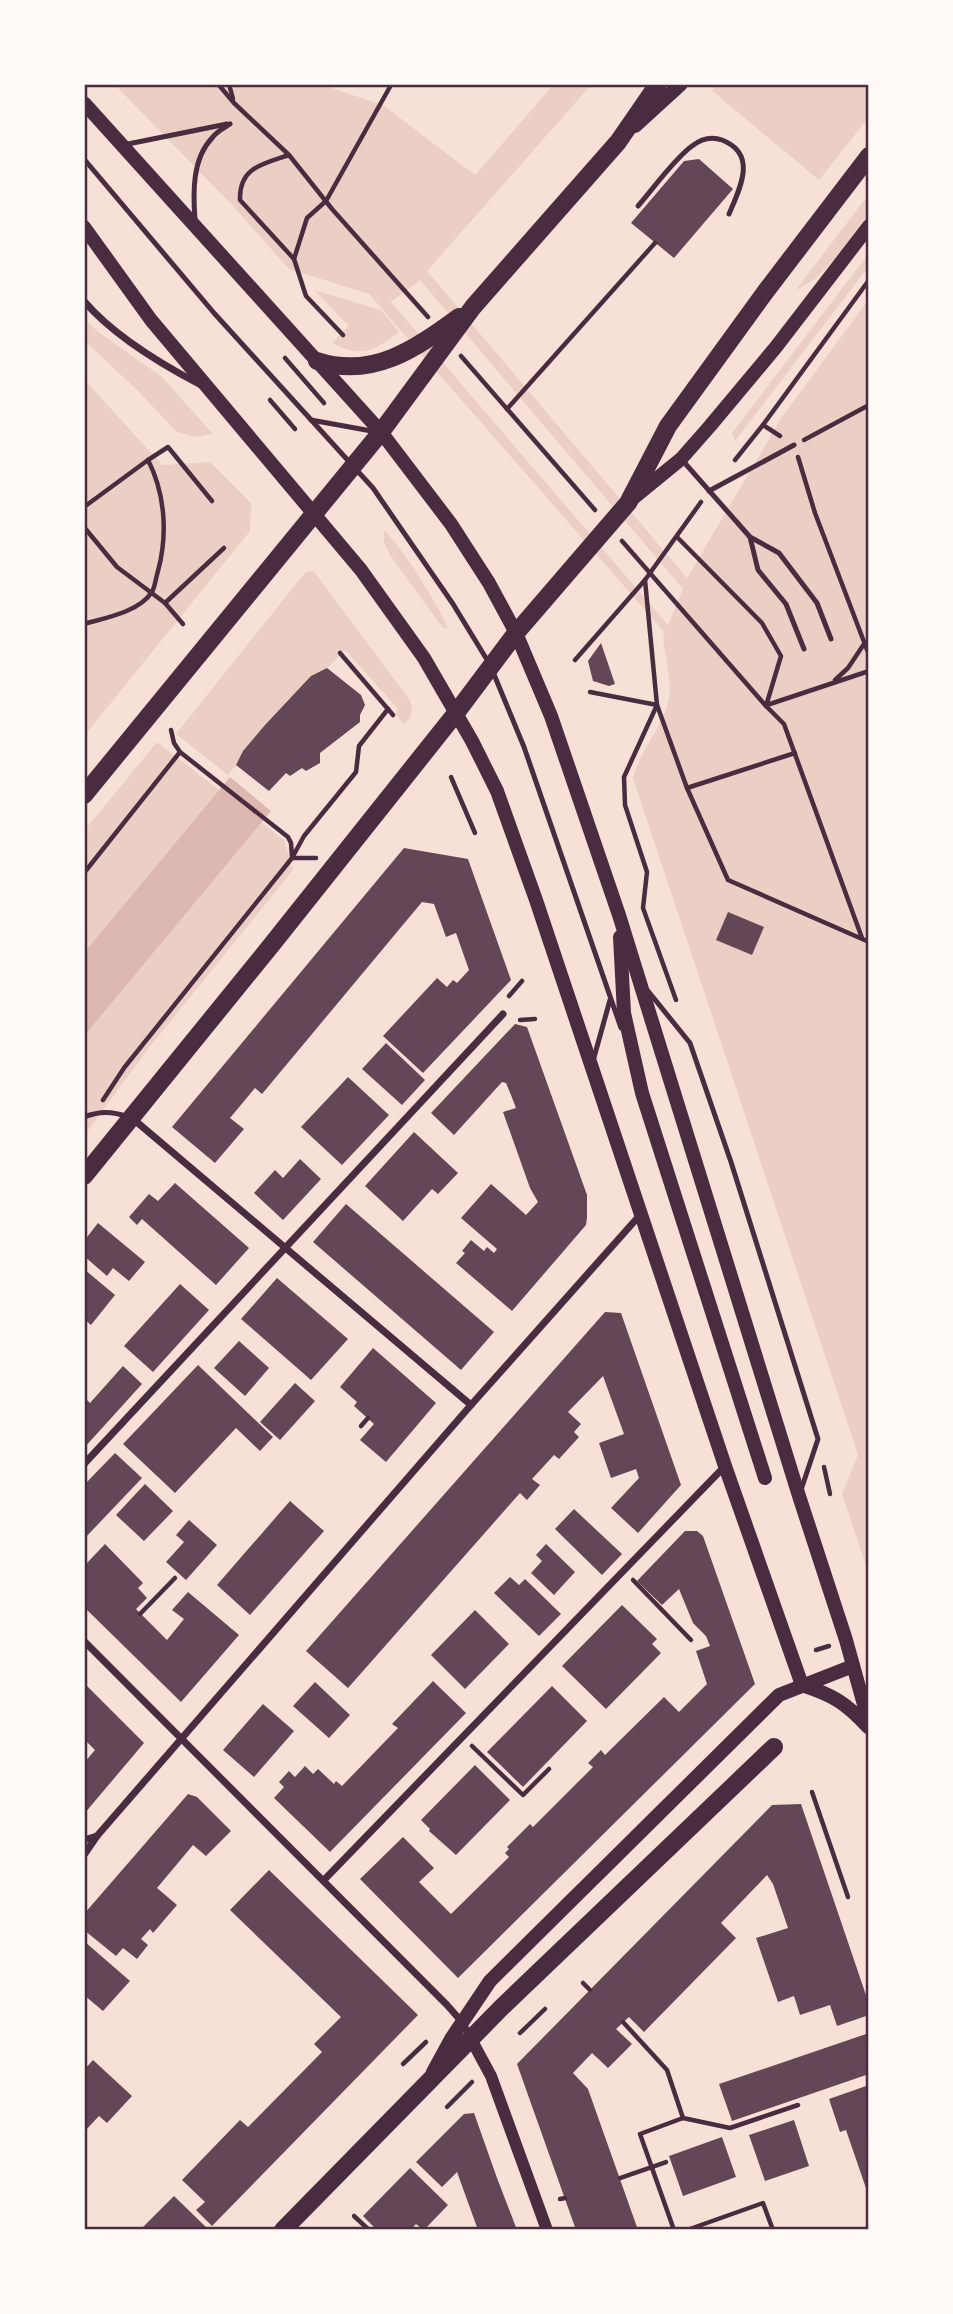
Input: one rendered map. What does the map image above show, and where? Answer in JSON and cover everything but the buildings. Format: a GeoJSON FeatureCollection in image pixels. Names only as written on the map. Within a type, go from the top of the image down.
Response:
{"type":"FeatureCollection","features":[{"type":"Feature","properties":{"kind":"main road"},"geometry":{"type":"LineString","coordinates":[[618,142],[658,84]]}},
{"type":"Feature","properties":{"kind":"main road"},"geometry":{"type":"LineString","coordinates":[[84,795],[381,432],[473,307],[618,142],[681,84]]}},
{"type":"Feature","properties":{"kind":"main road"},"geometry":{"type":"LineString","coordinates":[[84,103],[381,432],[450,524],[489,583],[516,633],[551,716],[619,915],[853,1666],[869,1726]]}},
{"type":"Feature","properties":{"kind":"main road"},"geometry":{"type":"LineString","coordinates":[[628,503],[667,426],[765,291],[869,156]]}},
{"type":"Feature","properties":{"kind":"main road"},"geometry":{"type":"LineString","coordinates":[[84,1176],[456,713],[516,633],[628,503],[681,459],[776,347],[869,226]]}},
{"type":"Feature","properties":{"kind":"main road"},"geometry":{"type":"LineString","coordinates":[[84,228],[151,320],[361,570],[387,605],[424,658],[497,791],[515,837],[725,1466],[802,1685]]}},
{"type":"Feature","properties":{"kind":"main road"},"geometry":{"type":"LineString","coordinates":[[317,361],[336,368],[354,368],[383,361],[422,344],[473,307]]}},
{"type":"Feature","properties":{"kind":"main road"},"geometry":{"type":"LineString","coordinates":[[619,915],[624,1013],[633,1060],[765,1478]]}},
{"type":"Feature","properties":{"kind":"main road"},"geometry":{"type":"LineString","coordinates":[[425,2086],[462,2022],[490,1981],[779,1695],[853,1666]]}},
{"type":"Feature","properties":{"kind":"main road"},"geometry":{"type":"LineString","coordinates":[[802,1685],[832,1695],[869,1726]]}},
{"type":"Feature","properties":{"kind":"main road"},"geometry":{"type":"LineString","coordinates":[[283,2230],[471,2039],[774,1747]]}},
{"type":"Feature","properties":{"kind":"street"},"geometry":{"type":"LineString","coordinates":[[84,301],[157,362],[212,392]]}},
{"type":"Feature","properties":{"kind":"street"},"geometry":{"type":"LineString","coordinates":[[84,1464],[503,1014]]}},
{"type":"Feature","properties":{"kind":"street"},"geometry":{"type":"LineString","coordinates":[[131,1118],[471,1405]]}},
{"type":"Feature","properties":{"kind":"street"},"geometry":{"type":"LineString","coordinates":[[84,1856],[97,1836],[182,1738],[641,1214]]}},
{"type":"Feature","properties":{"kind":"street"},"geometry":{"type":"LineString","coordinates":[[324,1880],[725,1466]]}},
{"type":"Feature","properties":{"kind":"street"},"geometry":{"type":"LineString","coordinates":[[84,1641],[462,2022],[491,2076],[547,2230]]}},
{"type":"Feature","properties":{"kind":"street"},"geometry":{"type":"LineString","coordinates":[[84,1840],[97,1836]]}},
{"type":"Feature","properties":{"kind":"lane"},"geometry":{"type":"LineString","coordinates":[[120,145],[230,124],[212,138],[201,155],[195,181],[196,229]]}},
{"type":"Feature","properties":{"kind":"lane"},"geometry":{"type":"LineString","coordinates":[[638,206],[691,147],[703,139],[715,138],[736,148],[743,158],[744,174],[729,214]]}},
{"type":"Feature","properties":{"kind":"lane"},"geometry":{"type":"LineString","coordinates":[[84,159],[214,313],[354,465],[401,525],[491,666],[524,747],[633,1060]]}},
{"type":"Feature","properties":{"kind":"lane"},"geometry":{"type":"LineString","coordinates":[[311,420],[381,432]]}},
{"type":"Feature","properties":{"kind":"lane"},"geometry":{"type":"LineString","coordinates":[[709,491],[794,445]]}},
{"type":"Feature","properties":{"kind":"lane"},"geometry":{"type":"LineString","coordinates":[[681,459],[750,537],[779,553],[817,603],[831,639]]}},
{"type":"Feature","properties":{"kind":"lane"},"geometry":{"type":"LineString","coordinates":[[750,537],[758,570],[786,604],[804,649]]}},
{"type":"Feature","properties":{"kind":"lane"},"geometry":{"type":"LineString","coordinates":[[640,981],[690,1042],[806,1399],[818,1439],[799,1496]]}},
{"type":"Feature","properties":{"kind":"lane"},"geometry":{"type":"LineString","coordinates":[[592,1066],[610,1000]]}},
{"type":"Feature","properties":{"kind":"lane"},"geometry":{"type":"LineString","coordinates":[[84,1116],[113,1111],[131,1118]]}},
{"type":"Feature","properties":{"kind":"path"},"geometry":{"type":"LineString","coordinates":[[218,84],[234,103],[289,155],[332,209],[434,324]]}},
{"type":"Feature","properties":{"kind":"path"},"geometry":{"type":"LineString","coordinates":[[229,84],[234,103]]}},
{"type":"Feature","properties":{"kind":"path"},"geometry":{"type":"LineString","coordinates":[[294,259],[307,218],[326,201],[391,85]]}},
{"type":"Feature","properties":{"kind":"path"},"geometry":{"type":"LineString","coordinates":[[289,155],[266,163],[242,178],[239,186],[240,200],[294,259],[306,296],[343,335]]}},
{"type":"Feature","properties":{"kind":"path"},"geometry":{"type":"LineString","coordinates":[[507,408],[655,243]]}},
{"type":"Feature","properties":{"kind":"path"},"geometry":{"type":"LineString","coordinates":[[869,280],[763,425],[794,445],[815,513],[869,655]]}},
{"type":"Feature","properties":{"kind":"path"},"geometry":{"type":"LineString","coordinates":[[452,345],[596,510]]}},
{"type":"Feature","properties":{"kind":"path"},"geometry":{"type":"LineString","coordinates":[[264,393],[295,429]]}},
{"type":"Feature","properties":{"kind":"path"},"geometry":{"type":"LineString","coordinates":[[794,445],[869,405]]}},
{"type":"Feature","properties":{"kind":"path"},"geometry":{"type":"LineString","coordinates":[[84,507],[168,447],[212,501]]}},
{"type":"Feature","properties":{"kind":"path"},"geometry":{"type":"LineString","coordinates":[[84,624],[130,611],[152,592],[163,552],[164,520],[156,477],[148,460]]}},
{"type":"Feature","properties":{"kind":"path"},"geometry":{"type":"LineString","coordinates":[[84,527],[117,567],[166,603],[183,624]]}},
{"type":"Feature","properties":{"kind":"path"},"geometry":{"type":"LineString","coordinates":[[613,531],[784,724],[862,938]]}},
{"type":"Feature","properties":{"kind":"path"},"geometry":{"type":"LineString","coordinates":[[677,537],[762,623],[781,656],[766,706]]}},
{"type":"Feature","properties":{"kind":"path"},"geometry":{"type":"LineString","coordinates":[[166,603],[225,548]]}},
{"type":"Feature","properties":{"kind":"path"},"geometry":{"type":"LineString","coordinates":[[575,660],[645,580],[657,705],[687,788],[728,880],[869,942]]}},
{"type":"Feature","properties":{"kind":"path"},"geometry":{"type":"LineString","coordinates":[[832,683],[848,668],[865,643]]}},
{"type":"Feature","properties":{"kind":"path"},"geometry":{"type":"LineString","coordinates":[[340,653],[393,715]]}},
{"type":"Feature","properties":{"kind":"path"},"geometry":{"type":"LineString","coordinates":[[766,706],[869,671]]}},
{"type":"Feature","properties":{"kind":"path"},"geometry":{"type":"LineString","coordinates":[[590,692],[657,705]]}},
{"type":"Feature","properties":{"kind":"path"},"geometry":{"type":"LineString","coordinates":[[657,705],[624,777],[625,805],[647,872],[643,908],[678,1006]]}},
{"type":"Feature","properties":{"kind":"path"},"geometry":{"type":"LineString","coordinates":[[95,1112],[124,1068],[292,858],[304,836],[356,772],[359,746],[388,709]]}},
{"type":"Feature","properties":{"kind":"path"},"geometry":{"type":"LineString","coordinates":[[171,730],[174,743],[180,752],[288,837],[292,844],[292,858]]}},
{"type":"Feature","properties":{"kind":"path"},"geometry":{"type":"LineString","coordinates":[[84,873],[180,752]]}},
{"type":"Feature","properties":{"kind":"path"},"geometry":{"type":"LineString","coordinates":[[687,788],[795,753]]}},
{"type":"Feature","properties":{"kind":"path"},"geometry":{"type":"LineString","coordinates":[[451,777],[475,833]]}},
{"type":"Feature","properties":{"kind":"path"},"geometry":{"type":"LineString","coordinates":[[509,996],[522,981]]}},
{"type":"Feature","properties":{"kind":"path"},"geometry":{"type":"LineString","coordinates":[[520,1020],[535,1018]]}},
{"type":"Feature","properties":{"kind":"path"},"geometry":{"type":"LineString","coordinates":[[361,1426],[368,1418]]}},
{"type":"Feature","properties":{"kind":"path"},"geometry":{"type":"LineString","coordinates":[[623,1571],[691,1640]]}},
{"type":"Feature","properties":{"kind":"path"},"geometry":{"type":"LineString","coordinates":[[140,1614],[175,1578]]}},
{"type":"Feature","properties":{"kind":"path"},"geometry":{"type":"LineString","coordinates":[[463,1737],[523,1795],[549,1769]]}},
{"type":"Feature","properties":{"kind":"path"},"geometry":{"type":"LineString","coordinates":[[812,1792],[848,1897]]}},
{"type":"Feature","properties":{"kind":"path"},"geometry":{"type":"LineString","coordinates":[[583,1983],[590,1990]]}},
{"type":"Feature","properties":{"kind":"path"},"geometry":{"type":"LineString","coordinates":[[520,2033],[545,2009]]}},
{"type":"Feature","properties":{"kind":"path"},"geometry":{"type":"LineString","coordinates":[[623,2022],[667,2070],[683,2118]]}},
{"type":"Feature","properties":{"kind":"path"},"geometry":{"type":"LineString","coordinates":[[403,2064],[429,2039]]}},
{"type":"Feature","properties":{"kind":"path"},"geometry":{"type":"LineString","coordinates":[[447,2107],[472,2081]]}},
{"type":"Feature","properties":{"kind":"path"},"geometry":{"type":"LineString","coordinates":[[674,2230],[639,2134],[683,2118],[730,2128],[798,2105]]}},
{"type":"Feature","properties":{"kind":"path"},"geometry":{"type":"LineString","coordinates":[[620,2178],[666,2162]]}},
{"type":"Feature","properties":{"kind":"path"},"geometry":{"type":"LineString","coordinates":[[687,2230],[763,2203],[773,2230]]}},
{"type":"Feature","properties":{"kind":"path"},"geometry":{"type":"LineString","coordinates":[[354,2216],[369,2230]]}},
{"type":"Feature","properties":{"kind":"shaded area"},"geometry":{"type":"Polygon","coordinates":[[[114,84],[320,84],[383,105],[475,175],[554,84],[592,84],[427,271],[687,578],[782,417],[869,299],[869,1575],[842,1494],[858,1455],[633,778],[669,699],[669,677],[663,639],[665,633],[369,294],[289,269],[232,205],[114,84]],[[420,280],[391,302],[668,625],[683,589],[420,280]]]}},
{"type":"Feature","properties":{"kind":"shaded area"},"geometry":{"type":"Polygon","coordinates":[[[717,84],[869,84],[869,117],[819,180],[712,91],[717,84]]]}},
{"type":"Feature","properties":{"kind":"shaded area"},"geometry":{"type":"Polygon","coordinates":[[[869,194],[869,213],[835,258],[815,279],[795,291],[869,194]]]}},
{"type":"Feature","properties":{"kind":"shaded area"},"geometry":{"type":"Polygon","coordinates":[[[869,253],[869,266],[735,441],[732,433],[869,253]]]}},
{"type":"Feature","properties":{"kind":"shaded area"},"geometry":{"type":"Polygon","coordinates":[[[314,290],[381,310],[399,332],[375,348],[352,351],[342,348],[332,343],[349,326],[314,290]]]}},
{"type":"Feature","properties":{"kind":"shaded area"},"geometry":{"type":"Polygon","coordinates":[[[84,318],[97,331],[162,377],[213,434],[196,437],[177,432],[84,340],[84,318]]]}},
{"type":"Feature","properties":{"kind":"shaded area"},"geometry":{"type":"Polygon","coordinates":[[[84,379],[162,465],[210,462],[251,503],[250,531],[84,736],[84,379]]]}},
{"type":"Feature","properties":{"kind":"shaded area"},"geometry":{"type":"Polygon","coordinates":[[[384,531],[419,577],[448,629],[442,627],[390,555],[384,543],[384,531]]]}},
{"type":"Feature","properties":{"kind":"shaded area"},"geometry":{"type":"Polygon","coordinates":[[[309,571],[318,577],[409,699],[412,706],[411,717],[404,724],[395,714],[398,709],[345,650],[327,668],[311,676],[228,775],[176,734],[303,575],[309,571]]]}},
{"type":"Feature","properties":{"kind":"shaded area"},"geometry":{"type":"Polygon","coordinates":[[[157,742],[284,840],[293,870],[148,1049],[84,1136],[84,831],[157,742]]]}},
{"type":"Feature","properties":{"kind":"shaded area"},"geometry":{"type":"Polygon","coordinates":[[[230,777],[271,811],[84,1036],[84,953],[230,777]]]}}]}
